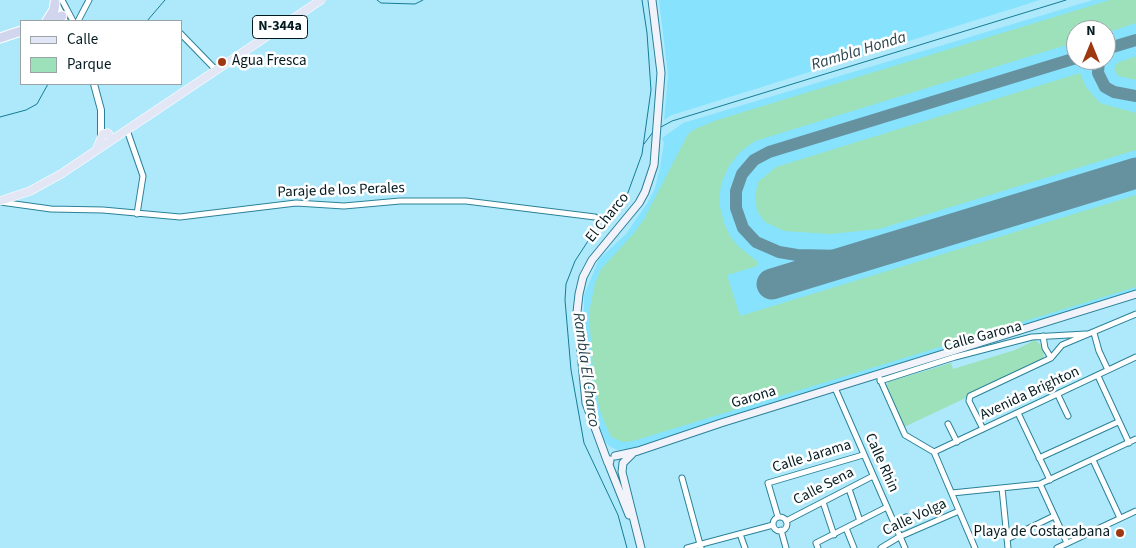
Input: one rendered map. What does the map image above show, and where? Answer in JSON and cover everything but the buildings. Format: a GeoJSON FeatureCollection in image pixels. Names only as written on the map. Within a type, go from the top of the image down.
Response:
{"type":"FeatureCollection","features":[{"type":"Feature","properties":{"kind":"highway"},"geometry":{"type":"LineString","coordinates":[[48,20],[57,1]]}},
{"type":"Feature","properties":{"kind":"highway"},"geometry":{"type":"LineString","coordinates":[[0,38],[20,31]]}},
{"type":"Feature","properties":{"kind":"main road","name":"N-344a"},"geometry":{"type":"LineString","coordinates":[[105,138],[127,130],[321,0]]}},
{"type":"Feature","properties":{"kind":"main road","name":"El Charco"},"geometry":{"type":"LineString","coordinates":[[637,533],[602,449],[584,395],[577,312],[583,276],[592,260],[639,203],[645,192],[654,165],[661,73],[652,0]]}},
{"type":"Feature","properties":{"kind":"main road"},"geometry":{"type":"LineString","coordinates":[[0,201],[42,185],[94,152],[105,138]]}},
{"type":"Feature","properties":{"kind":"main road","name":"Garona"},"geometry":{"type":"LineString","coordinates":[[614,456],[638,451],[866,378],[880,377],[1136,294]]}},
{"type":"Feature","properties":{"kind":"main road"},"geometry":{"type":"LineString","coordinates":[[602,449],[621,458],[623,465]]}},
{"type":"Feature","properties":{"kind":"main road"},"geometry":{"type":"LineString","coordinates":[[614,456],[609,466],[618,470],[628,457],[638,451]]}},
{"type":"Feature","properties":{"kind":"main road","name":"El Charco"},"geometry":{"type":"LineString","coordinates":[[623,465],[624,483],[640,548]]}},
{"type":"Feature","properties":{"kind":"street"},"geometry":{"type":"LineString","coordinates":[[79,20],[89,0]]}},
{"type":"Feature","properties":{"kind":"street"},"geometry":{"type":"LineString","coordinates":[[57,1],[64,18]]}},
{"type":"Feature","properties":{"kind":"street"},"geometry":{"type":"LineString","coordinates":[[57,1],[71,20]]}},
{"type":"Feature","properties":{"kind":"street"},"geometry":{"type":"LineString","coordinates":[[182,35],[216,70]]}},
{"type":"Feature","properties":{"kind":"street"},"geometry":{"type":"LineString","coordinates":[[94,85],[101,110],[105,138]]}},
{"type":"Feature","properties":{"kind":"street"},"geometry":{"type":"LineString","coordinates":[[127,130],[143,176],[137,214]]}},
{"type":"Feature","properties":{"kind":"street","name":"Paraje de los Perales"},"geometry":{"type":"LineString","coordinates":[[0,201],[52,210],[103,210],[189,217],[296,203],[344,206],[400,201],[466,201],[595,217]]}},
{"type":"Feature","properties":{"kind":"street"},"geometry":{"type":"LineString","coordinates":[[983,430],[969,398],[1051,358],[1062,345],[1136,314]]}},
{"type":"Feature","properties":{"kind":"street"},"geometry":{"type":"LineString","coordinates":[[1094,332],[1099,351],[1108,370]]}},
{"type":"Feature","properties":{"kind":"street","name":"Calle Garona"},"geometry":{"type":"LineString","coordinates":[[880,377],[1043,336],[1094,332]]}},
{"type":"Feature","properties":{"kind":"street"},"geometry":{"type":"LineString","coordinates":[[1059,335],[1062,345]]}},
{"type":"Feature","properties":{"kind":"street"},"geometry":{"type":"LineString","coordinates":[[1043,336],[1045,348],[1051,358]]}},
{"type":"Feature","properties":{"kind":"street","name":"Avenida Brighton"},"geometry":{"type":"LineString","coordinates":[[934,452],[1136,357]]}},
{"type":"Feature","properties":{"kind":"street"},"geometry":{"type":"LineString","coordinates":[[1098,376],[1129,443]]}},
{"type":"Feature","properties":{"kind":"street"},"geometry":{"type":"LineString","coordinates":[[880,377],[905,435],[934,452],[975,548]]}},
{"type":"Feature","properties":{"kind":"street","name":"Calle Rhin"},"geometry":{"type":"LineString","coordinates":[[835,388],[905,548]]}},
{"type":"Feature","properties":{"kind":"street"},"geometry":{"type":"LineString","coordinates":[[1058,395],[1068,416]]}},
{"type":"Feature","properties":{"kind":"street"},"geometry":{"type":"LineString","coordinates":[[1018,413],[1050,480]]}},
{"type":"Feature","properties":{"kind":"street"},"geometry":{"type":"LineString","coordinates":[[1039,458],[1118,422]]}},
{"type":"Feature","properties":{"kind":"street"},"geometry":{"type":"LineString","coordinates":[[948,424],[957,442]]}},
{"type":"Feature","properties":{"kind":"street"},"geometry":{"type":"LineString","coordinates":[[952,493],[1040,484],[1136,440]]}},
{"type":"Feature","properties":{"kind":"street","name":"Calle Jarama"},"geometry":{"type":"LineString","coordinates":[[778,517],[768,483],[864,455]]}},
{"type":"Feature","properties":{"kind":"street"},"geometry":{"type":"LineString","coordinates":[[1093,460],[1120,518]]}},
{"type":"Feature","properties":{"kind":"street","name":"Calle Sena"},"geometry":{"type":"LineString","coordinates":[[786,521],[873,476]]}},
{"type":"Feature","properties":{"kind":"street"},"geometry":{"type":"LineString","coordinates":[[682,478],[701,546]]}},
{"type":"Feature","properties":{"kind":"street"},"geometry":{"type":"LineString","coordinates":[[1040,484],[1067,543]]}},
{"type":"Feature","properties":{"kind":"street"},"geometry":{"type":"LineString","coordinates":[[1002,488],[1008,548]]}},
{"type":"Feature","properties":{"kind":"street"},"geometry":{"type":"LineString","coordinates":[[848,489],[860,521]]}},
{"type":"Feature","properties":{"kind":"street"},"geometry":{"type":"LineString","coordinates":[[823,502],[834,535]]}},
{"type":"Feature","properties":{"kind":"street"},"geometry":{"type":"LineString","coordinates":[[817,546],[886,507]]}},
{"type":"Feature","properties":{"kind":"street","name":"Calle Volga"},"geometry":{"type":"LineString","coordinates":[[881,548],[900,537],[959,511]]}},
{"type":"Feature","properties":{"kind":"street"},"geometry":{"type":"LineString","coordinates":[[1057,548],[1136,511]]}},
{"type":"Feature","properties":{"kind":"street"},"geometry":{"type":"LineString","coordinates":[[1007,539],[1054,516]]}},
{"type":"Feature","properties":{"kind":"street"},"geometry":{"type":"LineString","coordinates":[[778,517],[786,521],[786,526],[781,530],[775,529],[773,525],[774,519],[778,517]]}},
{"type":"Feature","properties":{"kind":"street"},"geometry":{"type":"LineString","coordinates":[[894,523],[906,517]]}},
{"type":"Feature","properties":{"kind":"street"},"geometry":{"type":"LineString","coordinates":[[687,548],[701,546],[773,525]]}},
{"type":"Feature","properties":{"kind":"street"},"geometry":{"type":"LineString","coordinates":[[846,528],[854,548]]}},
{"type":"Feature","properties":{"kind":"street"},"geometry":{"type":"LineString","coordinates":[[781,530],[786,548]]}},
{"type":"Feature","properties":{"kind":"street"},"geometry":{"type":"LineString","coordinates":[[740,534],[745,548]]}},
{"type":"Feature","properties":{"kind":"shaded area"},"geometry":{"type":"Polygon","coordinates":[[[659,0],[1040,0],[672,115],[664,120],[668,75],[659,0]]]}},
{"type":"Feature","properties":{"kind":"shaded area"},"geometry":{"type":"Polygon","coordinates":[[[1093,0],[1136,0],[1136,295],[636,448],[617,450],[609,446],[604,440],[596,416],[584,365],[584,295],[599,259],[626,234],[648,202],[655,188],[664,143],[662,138],[683,123],[1093,0]]]}},
{"type":"Feature","properties":{"kind":"green space"},"geometry":{"type":"Polygon","coordinates":[[[1110,0],[1136,0],[1136,23],[1116,30],[1116,20],[1066,20],[1066,45],[755,141],[740,152],[729,166],[721,184],[719,203],[724,223],[730,236],[738,246],[758,262],[757,266],[727,275],[740,316],[1136,195],[1136,287],[633,441],[623,442],[611,437],[601,414],[594,385],[589,313],[595,283],[601,269],[634,233],[644,219],[688,134],[717,120],[1110,0]]]}},
{"type":"Feature","properties":{"kind":"green space"},"geometry":{"type":"Polygon","coordinates":[[[1136,56],[1136,80],[1118,76],[1115,70],[1117,63],[1136,56]]]}},
{"type":"Feature","properties":{"kind":"green space"},"geometry":{"type":"Polygon","coordinates":[[[1080,73],[1086,87],[1100,103],[1136,113],[1136,150],[879,229],[830,234],[784,231],[765,222],[757,211],[755,195],[758,182],[776,167],[1080,73]]]}},
{"type":"Feature","properties":{"kind":"green space"},"geometry":{"type":"Polygon","coordinates":[[[1035,340],[1044,351],[1043,360],[1038,364],[904,427],[886,387],[888,382],[951,363],[953,369],[1015,350],[1035,340]]]}},
{"type":"Feature","properties":{"kind":"waterway"},"geometry":{"type":"LineString","coordinates":[[148,20],[165,0]]}},
{"type":"Feature","properties":{"kind":"waterway"},"geometry":{"type":"LineString","coordinates":[[377,0],[381,3],[415,4],[423,0]]}},
{"type":"Feature","properties":{"kind":"waterway","name":"Rambla El Charco"},"geometry":{"type":"LineString","coordinates":[[627,548],[618,515],[584,443],[571,370],[565,300],[566,284],[575,261],[588,241],[626,198],[642,154],[651,90],[647,33],[642,0]]}},
{"type":"Feature","properties":{"kind":"waterway","name":"Rambla Honda"},"geometry":{"type":"LineString","coordinates":[[661,127],[672,121],[1066,0]]}},
{"type":"Feature","properties":{"kind":"waterway"},"geometry":{"type":"LineString","coordinates":[[0,117],[26,110],[37,104],[47,85]]}},
{"type":"Feature","properties":{"kind":"waterway","name":"Rambla Honda"},"geometry":{"type":"LineString","coordinates":[[644,144],[653,132]]}},
{"type":"Feature","properties":{"kind":"taxiway"},"geometry":{"type":"LineString","coordinates":[[1116,46],[1136,40]]}},
{"type":"Feature","properties":{"kind":"taxiway"},"geometry":{"type":"LineString","coordinates":[[875,252],[845,256],[797,255],[779,252],[756,242],[743,228],[736,208],[736,191],[742,174],[754,160],[769,152],[1066,61]]}},
{"type":"Feature","properties":{"kind":"taxiway"},"geometry":{"type":"LineString","coordinates":[[1098,70],[1105,87],[1114,92],[1136,96]]}},
{"type":"Feature","properties":{"kind":"runway"},"geometry":{"type":"LineString","coordinates":[[772,284],[1136,173]]}},
{"type":"Feature","properties":{"kind":"place","name":"Agua Fresca"},"geometry":{"type":"Point","coordinates":[222,62]}},
{"type":"Feature","properties":{"kind":"place","name":"Playa de Costacabana"},"geometry":{"type":"Point","coordinates":[1120,533]}}]}
